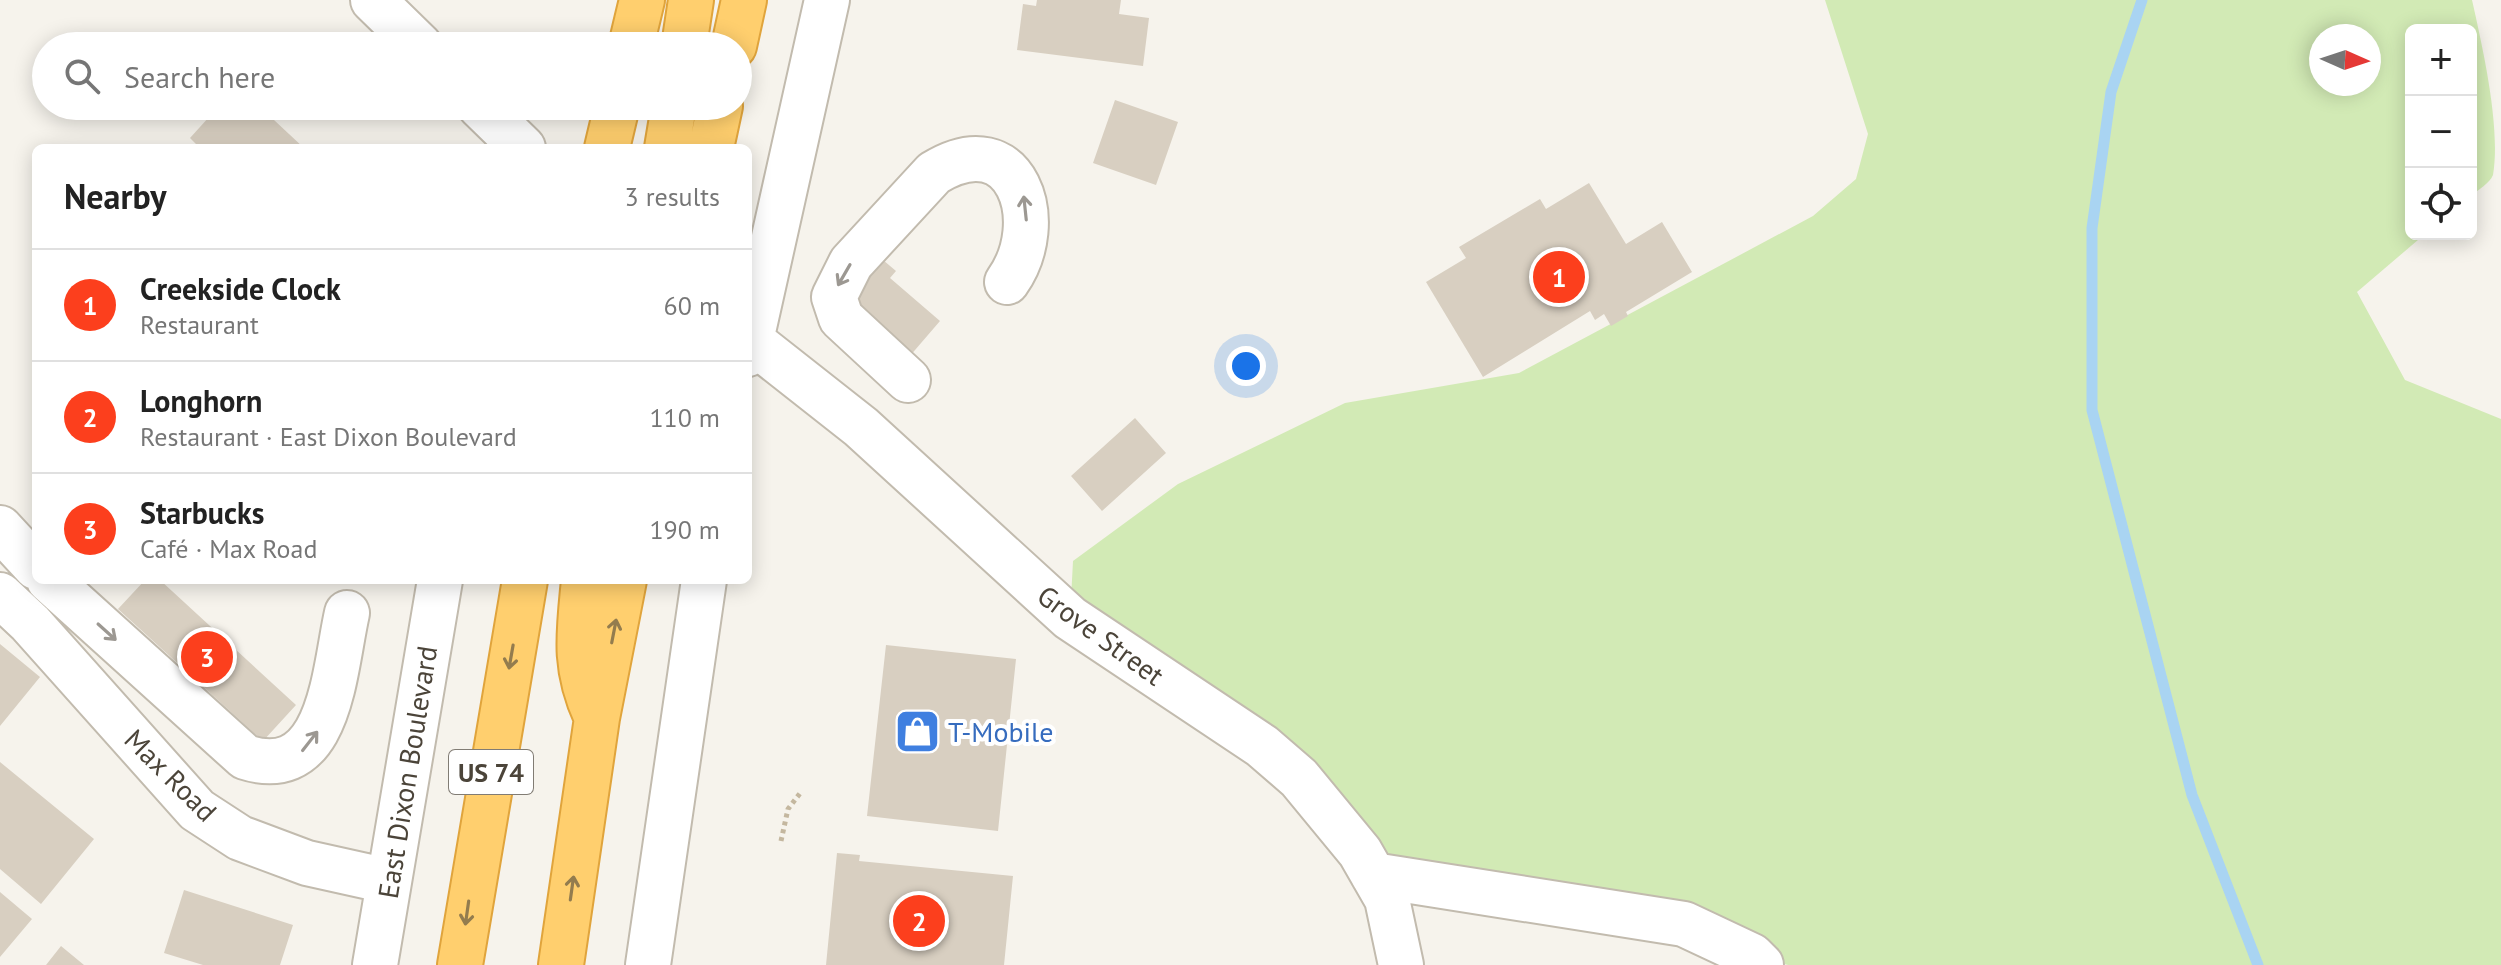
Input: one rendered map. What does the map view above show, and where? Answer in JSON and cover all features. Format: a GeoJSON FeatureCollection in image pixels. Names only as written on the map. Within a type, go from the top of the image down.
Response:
{"type":"FeatureCollection","features":[{"type":"Feature","properties":{"kind":"highway"},"geometry":{"type":"LineString","coordinates":[[634,32],[642,0]]}},
{"type":"Feature","properties":{"kind":"highway"},"geometry":{"type":"LineString","coordinates":[[686,32],[691,0]]}},
{"type":"Feature","properties":{"kind":"highway"},"geometry":{"type":"LineString","coordinates":[[737,32],[744,0]]}},
{"type":"Feature","properties":{"kind":"highway"},"geometry":{"type":"LineString","coordinates":[[608,144],[614,120]]}},
{"type":"Feature","properties":{"kind":"highway"},"geometry":{"type":"LineString","coordinates":[[668,144],[672,120]]}},
{"type":"Feature","properties":{"kind":"highway"},"geometry":{"type":"LineString","coordinates":[[712,144],[717,120]]}},
{"type":"Feature","properties":{"kind":"highway","name":"US 74"},"geometry":{"type":"LineString","coordinates":[[460,965],[524,584]]}},
{"type":"Feature","properties":{"kind":"highway"},"geometry":{"type":"LineString","coordinates":[[584,584],[577,660],[583,688],[597,718]]}},
{"type":"Feature","properties":{"kind":"highway"},"geometry":{"type":"LineString","coordinates":[[561,965],[597,718],[623,584]]}},
{"type":"Feature","properties":{"kind":"street"},"geometry":{"type":"LineString","coordinates":[[373,0],[406,32]]}},
{"type":"Feature","properties":{"kind":"street"},"geometry":{"type":"LineString","coordinates":[[752,331],[827,0]]}},
{"type":"Feature","properties":{"kind":"street"},"geometry":{"type":"LineString","coordinates":[[494,120],[518,144]]}},
{"type":"Feature","properties":{"kind":"street"},"geometry":{"type":"LineString","coordinates":[[908,380],[841,318],[834,297],[851,263],[934,173],[950,163],[981,157],[995,162],[1016,179],[1023,194],[1026,219],[1022,251],[1007,282]]}},
{"type":"Feature","properties":{"kind":"street","name":"Grove Street"},"geometry":{"type":"LineString","coordinates":[[752,346],[861,427],[1070,618],[1262,746],[1299,778],[1329,810],[1387,899],[1401,965]]}},
{"type":"Feature","properties":{"kind":"street"},"geometry":{"type":"LineString","coordinates":[[0,528],[32,563]]}},
{"type":"Feature","properties":{"kind":"street"},"geometry":{"type":"LineString","coordinates":[[53,584],[245,757],[262,763],[294,758],[311,745],[322,725],[347,613]]}},
{"type":"Feature","properties":{"kind":"street","name":"East Dixon Boulevard"},"geometry":{"type":"LineString","coordinates":[[375,965],[439,584]]}},
{"type":"Feature","properties":{"kind":"street"},"geometry":{"type":"LineString","coordinates":[[648,965],[703,584]]}},
{"type":"Feature","properties":{"kind":"street","name":"Max Road"},"geometry":{"type":"LineString","coordinates":[[0,595],[30,623],[197,810],[240,838],[307,863],[388,881]]}},
{"type":"Feature","properties":{"kind":"street"},"geometry":{"type":"LineString","coordinates":[[1373,875],[1684,924],[1752,956],[1761,965]]}},
{"type":"Feature","properties":{"kind":"path"},"geometry":{"type":"LineString","coordinates":[[781,841],[788,809],[801,792]]}},
{"type":"Feature","properties":{"kind":"green space"},"geometry":{"type":"Polygon","coordinates":[[[1825,0],[2472,0],[2486,65],[2493,112],[2493,175],[2477,192],[2477,24],[2405,24],[2405,240],[2418,240],[2357,292],[2405,380],[2501,419],[2501,965],[1788,965],[1360,852],[1070,618],[1073,561],[1178,484],[1345,403],[1519,373],[1813,216],[1856,179],[1868,134],[1825,0]]]}},
{"type":"Feature","properties":{"kind":"building"},"geometry":{"type":"Polygon","coordinates":[[[1037,0],[1121,0],[1119,14],[1149,18],[1143,66],[1017,50],[1023,4],[1036,6],[1037,0]]]}},
{"type":"Feature","properties":{"kind":"building"},"geometry":{"type":"Polygon","coordinates":[[[1115,100],[1178,122],[1156,185],[1093,163],[1115,100]]]}},
{"type":"Feature","properties":{"kind":"building"},"geometry":{"type":"Polygon","coordinates":[[[206,120],[274,120],[300,144],[196,144],[190,138],[206,120]]]}},
{"type":"Feature","properties":{"kind":"building"},"geometry":{"type":"Polygon","coordinates":[[[1589,183],[1626,244],[1662,222],[1692,272],[1626,312],[1628,316],[1611,326],[1604,314],[1595,320],[1590,311],[1483,377],[1426,282],[1466,258],[1459,247],[1540,199],[1546,209],[1589,183]]]}},
{"type":"Feature","properties":{"kind":"building"},"geometry":{"type":"Polygon","coordinates":[[[883,260],[896,271],[890,278],[940,321],[909,357],[844,300],[883,260]]]}},
{"type":"Feature","properties":{"kind":"building"},"geometry":{"type":"Polygon","coordinates":[[[1135,418],[1166,453],[1102,511],[1071,476],[1135,418]]]}},
{"type":"Feature","properties":{"kind":"building"},"geometry":{"type":"Polygon","coordinates":[[[141,584],[164,584],[296,705],[263,741],[118,609],[141,584]]]}},
{"type":"Feature","properties":{"kind":"building"},"geometry":{"type":"Polygon","coordinates":[[[0,644],[40,677],[0,726],[0,644]]]}},
{"type":"Feature","properties":{"kind":"building"},"geometry":{"type":"Polygon","coordinates":[[[886,645],[1016,659],[998,831],[867,816],[886,645]]]}},
{"type":"Feature","properties":{"kind":"building"},"geometry":{"type":"Polygon","coordinates":[[[0,762],[94,839],[41,904],[0,869],[0,762]]]}},
{"type":"Feature","properties":{"kind":"building"},"geometry":{"type":"Polygon","coordinates":[[[837,853],[860,855],[859,861],[1013,876],[1004,965],[826,965],[837,853]]]}},
{"type":"Feature","properties":{"kind":"building"},"geometry":{"type":"Polygon","coordinates":[[[184,890],[293,925],[280,965],[203,965],[164,953],[184,890]]]}},
{"type":"Feature","properties":{"kind":"building"},"geometry":{"type":"Polygon","coordinates":[[[0,892],[32,919],[0,957],[0,892]]]}},
{"type":"Feature","properties":{"kind":"building"},"geometry":{"type":"Polygon","coordinates":[[[61,946],[84,965],[46,965],[61,946]]]}},
{"type":"Feature","properties":{"kind":"waterway"},"geometry":{"type":"LineString","coordinates":[[2142,0],[2111,92],[2092,228],[2092,410],[2192,795],[2258,965]]}},
{"type":"Feature","properties":{"kind":"place","name":"Creekside Clock"},"geometry":{"type":"Point","coordinates":[1559,277]}},
{"type":"Feature","properties":{"kind":"place","name":"Starbucks"},"geometry":{"type":"Point","coordinates":[207,657]}},
{"type":"Feature","properties":{"kind":"place","name":"T-Mobile"},"geometry":{"type":"Point","coordinates":[917,731]}},
{"type":"Feature","properties":{"kind":"place","name":"Longhorn"},"geometry":{"type":"Point","coordinates":[919,921]}}]}
